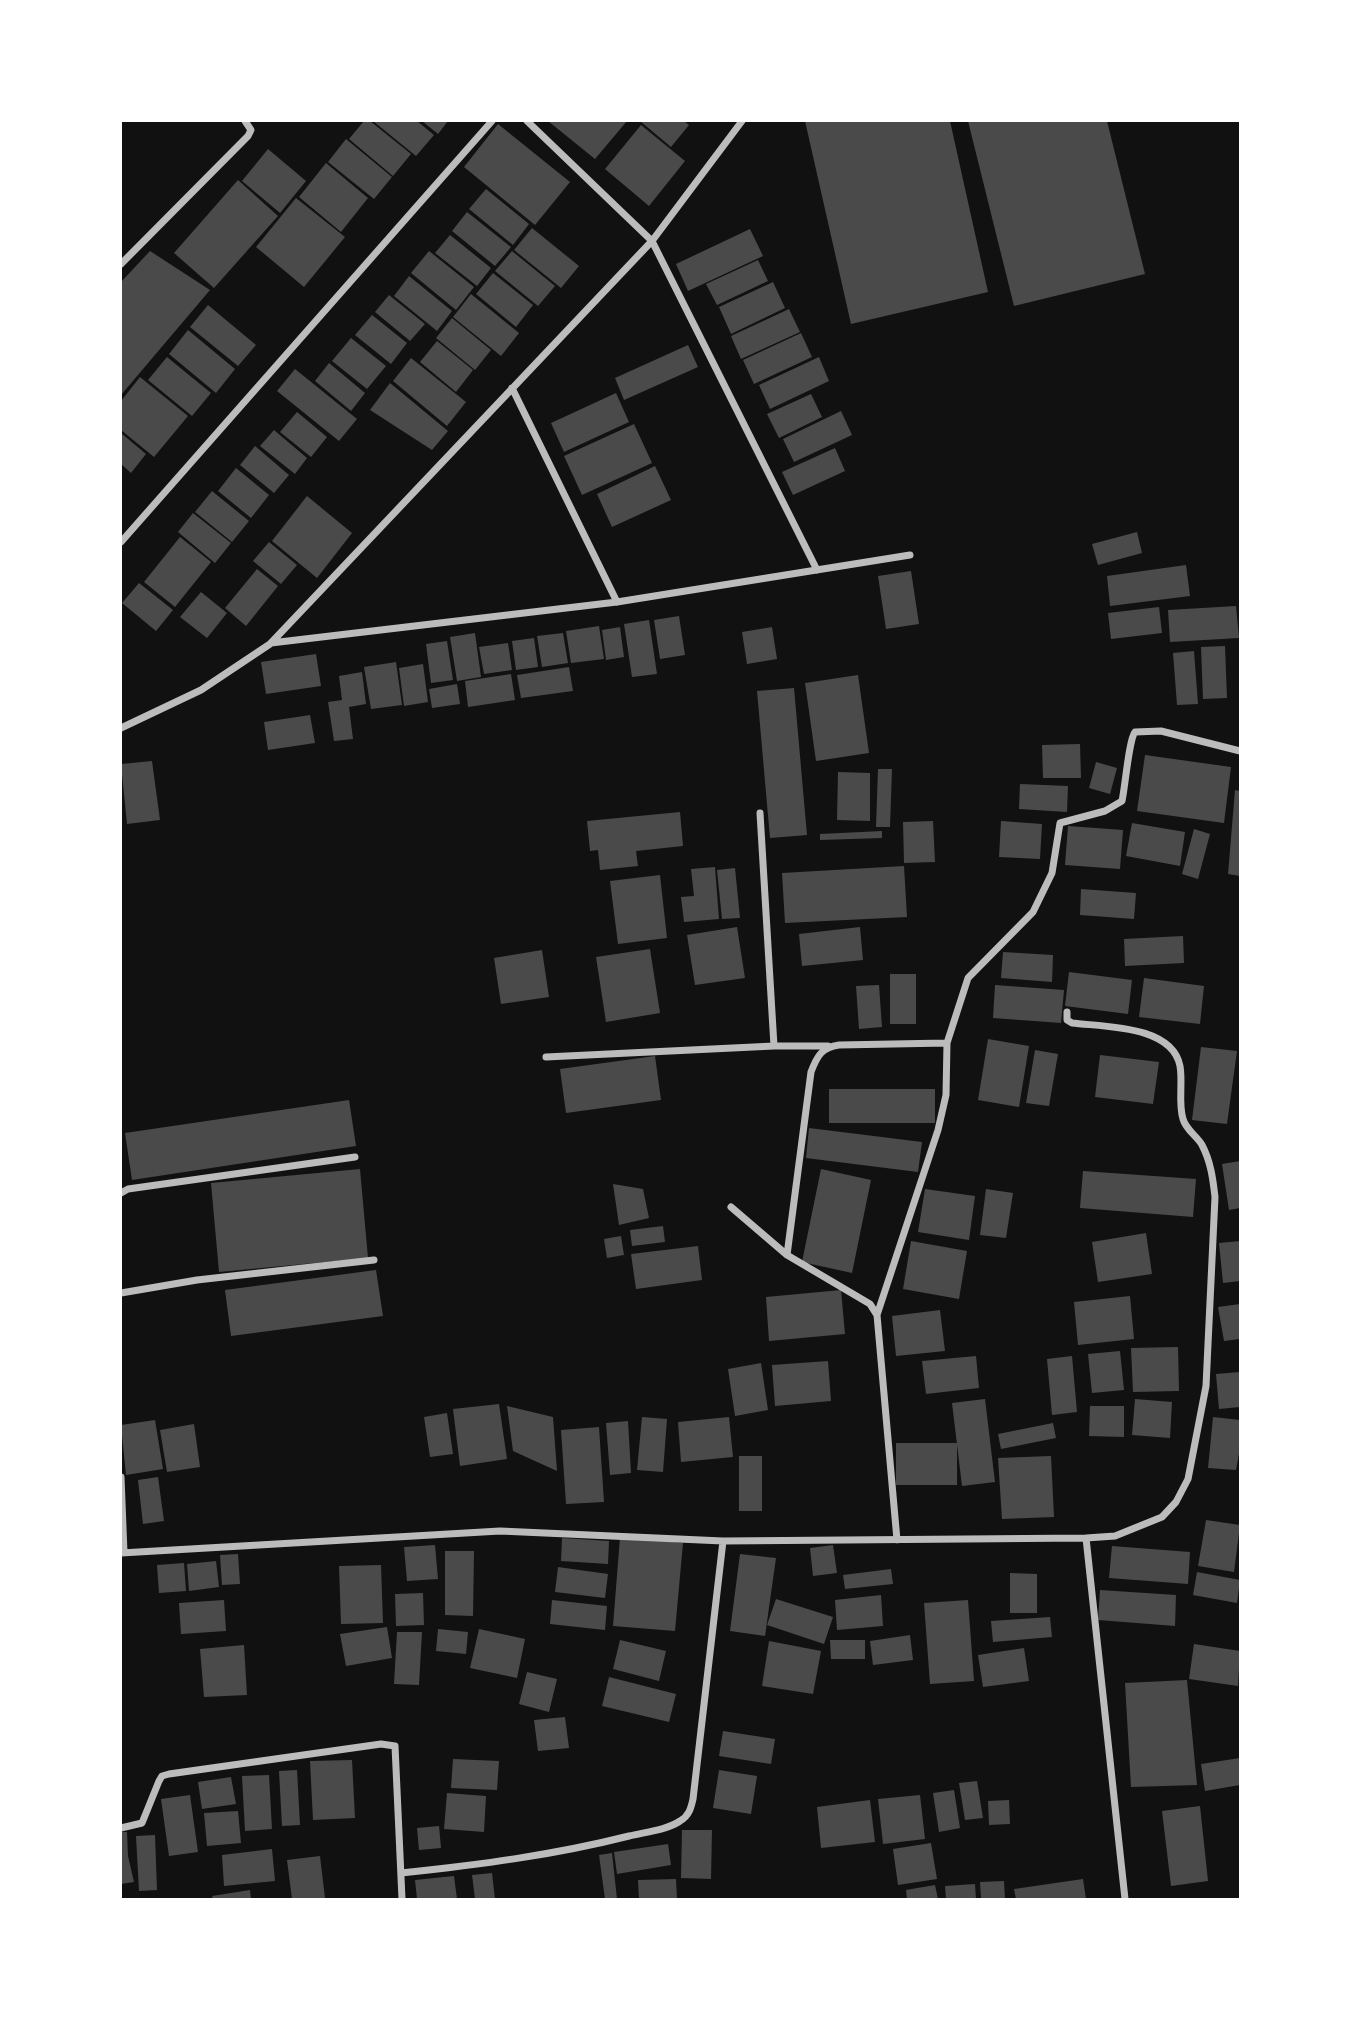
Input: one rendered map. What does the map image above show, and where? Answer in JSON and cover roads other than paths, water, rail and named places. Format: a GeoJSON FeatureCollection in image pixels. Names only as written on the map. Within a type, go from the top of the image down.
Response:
{"type":"FeatureCollection","features":[{"type":"Feature","properties":{"kind":"street"},"geometry":{"type":"LineString","coordinates":[[121,264],[248,136],[251,130],[245,121]]}},
{"type":"Feature","properties":{"kind":"street"},"geometry":{"type":"LineString","coordinates":[[121,542],[492,121]]}},
{"type":"Feature","properties":{"kind":"street"},"geometry":{"type":"LineString","coordinates":[[527,121],[652,241],[817,570]]}},
{"type":"Feature","properties":{"kind":"street"},"geometry":{"type":"LineString","coordinates":[[121,728],[201,690],[270,643],[652,241],[742,121]]}},
{"type":"Feature","properties":{"kind":"street"},"geometry":{"type":"LineString","coordinates":[[512,388],[617,602]]}},
{"type":"Feature","properties":{"kind":"street"},"geometry":{"type":"LineString","coordinates":[[270,643],[617,602],[910,555]]}},
{"type":"Feature","properties":{"kind":"street"},"geometry":{"type":"LineString","coordinates":[[897,1540],[877,1315],[938,1130],[946,1095],[947,1043],[968,978],[1034,912],[1052,873],[1060,823],[1105,811],[1122,801],[1131,737],[1135,732],[1161,732],[1240,751]]}},
{"type":"Feature","properties":{"kind":"street"},"geometry":{"type":"LineString","coordinates":[[760,813],[774,1046]]}},
{"type":"Feature","properties":{"kind":"street"},"geometry":{"type":"LineString","coordinates":[[121,1476],[123,1553],[500,1531],[723,1541],[1086,1538],[1115,1536],[1163,1517],[1176,1502],[1188,1479],[1206,1386],[1215,1197],[1212,1170],[1202,1144],[1183,1119],[1180,1066],[1176,1052],[1157,1038],[1130,1029],[1072,1023],[1067,1020],[1067,1012]]}},
{"type":"Feature","properties":{"kind":"street"},"geometry":{"type":"LineString","coordinates":[[546,1057],[774,1046],[947,1043]]}},
{"type":"Feature","properties":{"kind":"street"},"geometry":{"type":"LineString","coordinates":[[787,1255],[811,1072],[821,1051],[828,1046]]}},
{"type":"Feature","properties":{"kind":"street"},"geometry":{"type":"LineString","coordinates":[[121,1193],[128,1189],[355,1157]]}},
{"type":"Feature","properties":{"kind":"street"},"geometry":{"type":"LineString","coordinates":[[731,1207],[787,1255],[870,1304],[877,1315]]}},
{"type":"Feature","properties":{"kind":"street"},"geometry":{"type":"LineString","coordinates":[[121,1293],[197,1280],[374,1259]]}},
{"type":"Feature","properties":{"kind":"street"},"geometry":{"type":"LineString","coordinates":[[1086,1538],[1125,1899]]}},
{"type":"Feature","properties":{"kind":"street"},"geometry":{"type":"LineString","coordinates":[[401,1873],[461,1867],[598,1844],[669,1826],[681,1821],[690,1812],[723,1541]]}},
{"type":"Feature","properties":{"kind":"street"},"geometry":{"type":"LineString","coordinates":[[121,1828],[142,1823],[159,1781],[169,1773],[381,1744],[392,1745],[395,1746],[402,1899]]}}]}
